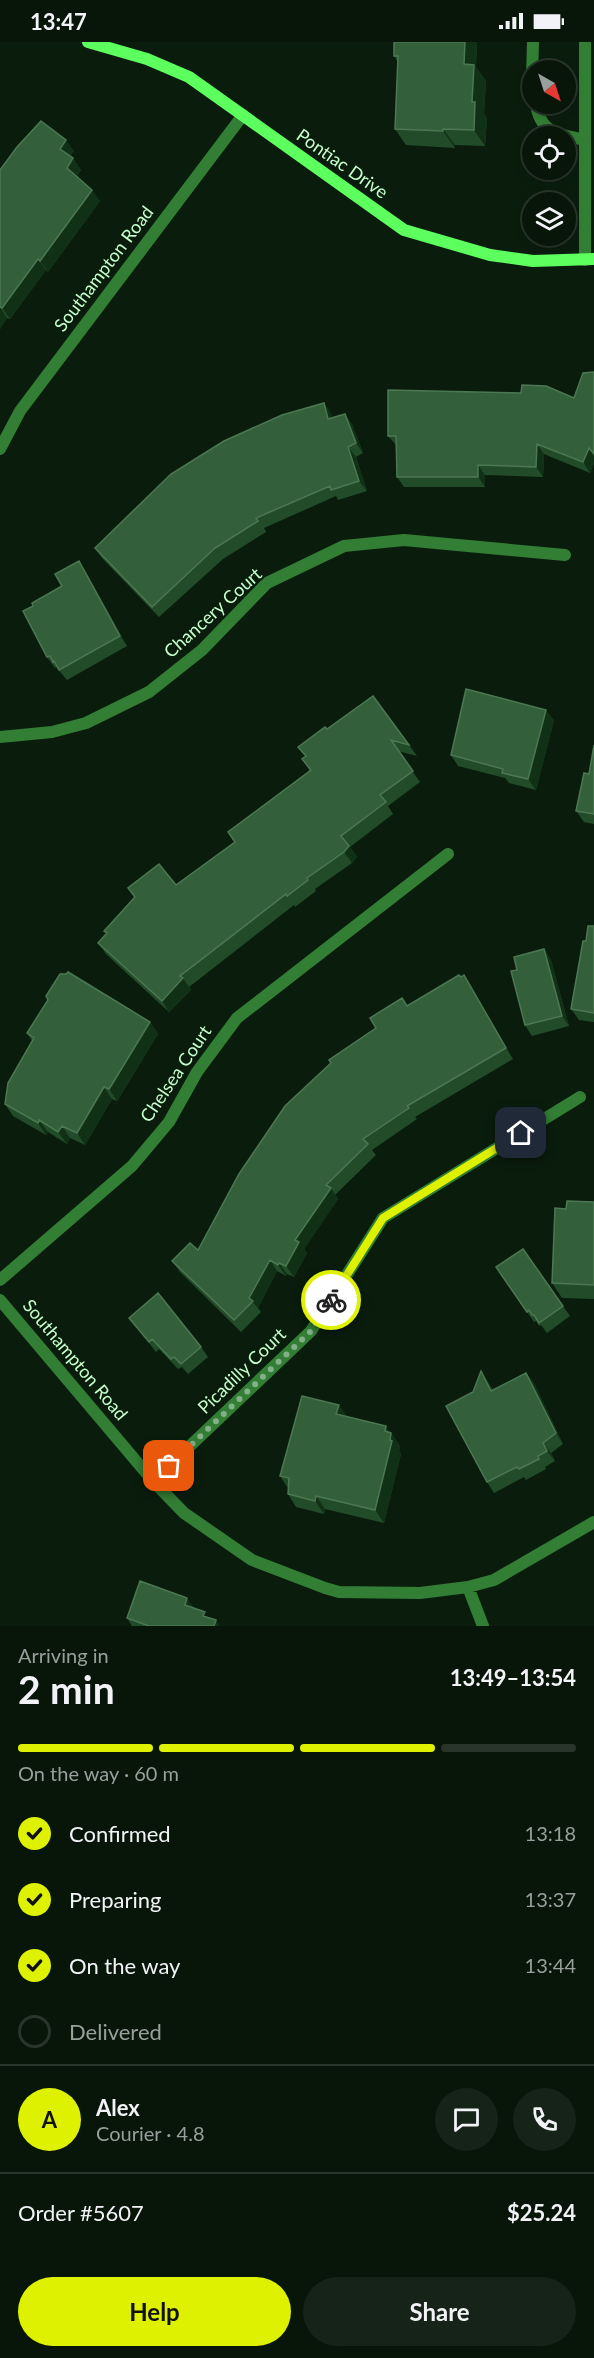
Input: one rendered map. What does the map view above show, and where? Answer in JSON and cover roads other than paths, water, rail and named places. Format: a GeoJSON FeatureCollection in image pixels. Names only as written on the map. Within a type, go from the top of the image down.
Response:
{"type":"FeatureCollection","features":[{"type":"Feature","properties":{"kind":"main road","name":"Pontiac Drive"},"geometry":{"type":"LineString","coordinates":[[88,42],[147,59],[189,77],[404,230],[490,255],[533,261],[590,260]]}},
{"type":"Feature","properties":{"kind":"street"},"geometry":{"type":"LineString","coordinates":[[532,42],[532,60]]}},
{"type":"Feature","properties":{"kind":"street"},"geometry":{"type":"LineString","coordinates":[[585,42],[585,140],[590,260]]}},
{"type":"Feature","properties":{"kind":"street"},"geometry":{"type":"LineString","coordinates":[[537,114],[545,128],[556,134],[585,140]]}},
{"type":"Feature","properties":{"kind":"street","name":"Southampton Road"},"geometry":{"type":"LineString","coordinates":[[0,448],[20,411],[243,115]]}},
{"type":"Feature","properties":{"kind":"street","name":"Chancery Court"},"geometry":{"type":"LineString","coordinates":[[0,737],[52,732],[86,723],[149,692],[202,650],[267,583],[344,546],[404,540],[565,555]]}},
{"type":"Feature","properties":{"kind":"street","name":"Chelsea Court"},"geometry":{"type":"LineString","coordinates":[[0,1280],[132,1167],[168,1122],[196,1072],[237,1018],[448,854]]}},
{"type":"Feature","properties":{"kind":"street","name":"Picadilly Court"},"geometry":{"type":"LineString","coordinates":[[153,1481],[311,1331],[383,1218],[580,1097]]}},
{"type":"Feature","properties":{"kind":"street","name":"Southampton Road"},"geometry":{"type":"LineString","coordinates":[[0,1300],[153,1481],[184,1513],[252,1560],[325,1588],[339,1592],[420,1593],[468,1587],[494,1580],[594,1522]]}},
{"type":"Feature","properties":{"kind":"street"},"geometry":{"type":"LineString","coordinates":[[468,1587],[483,1626]]}}]}
